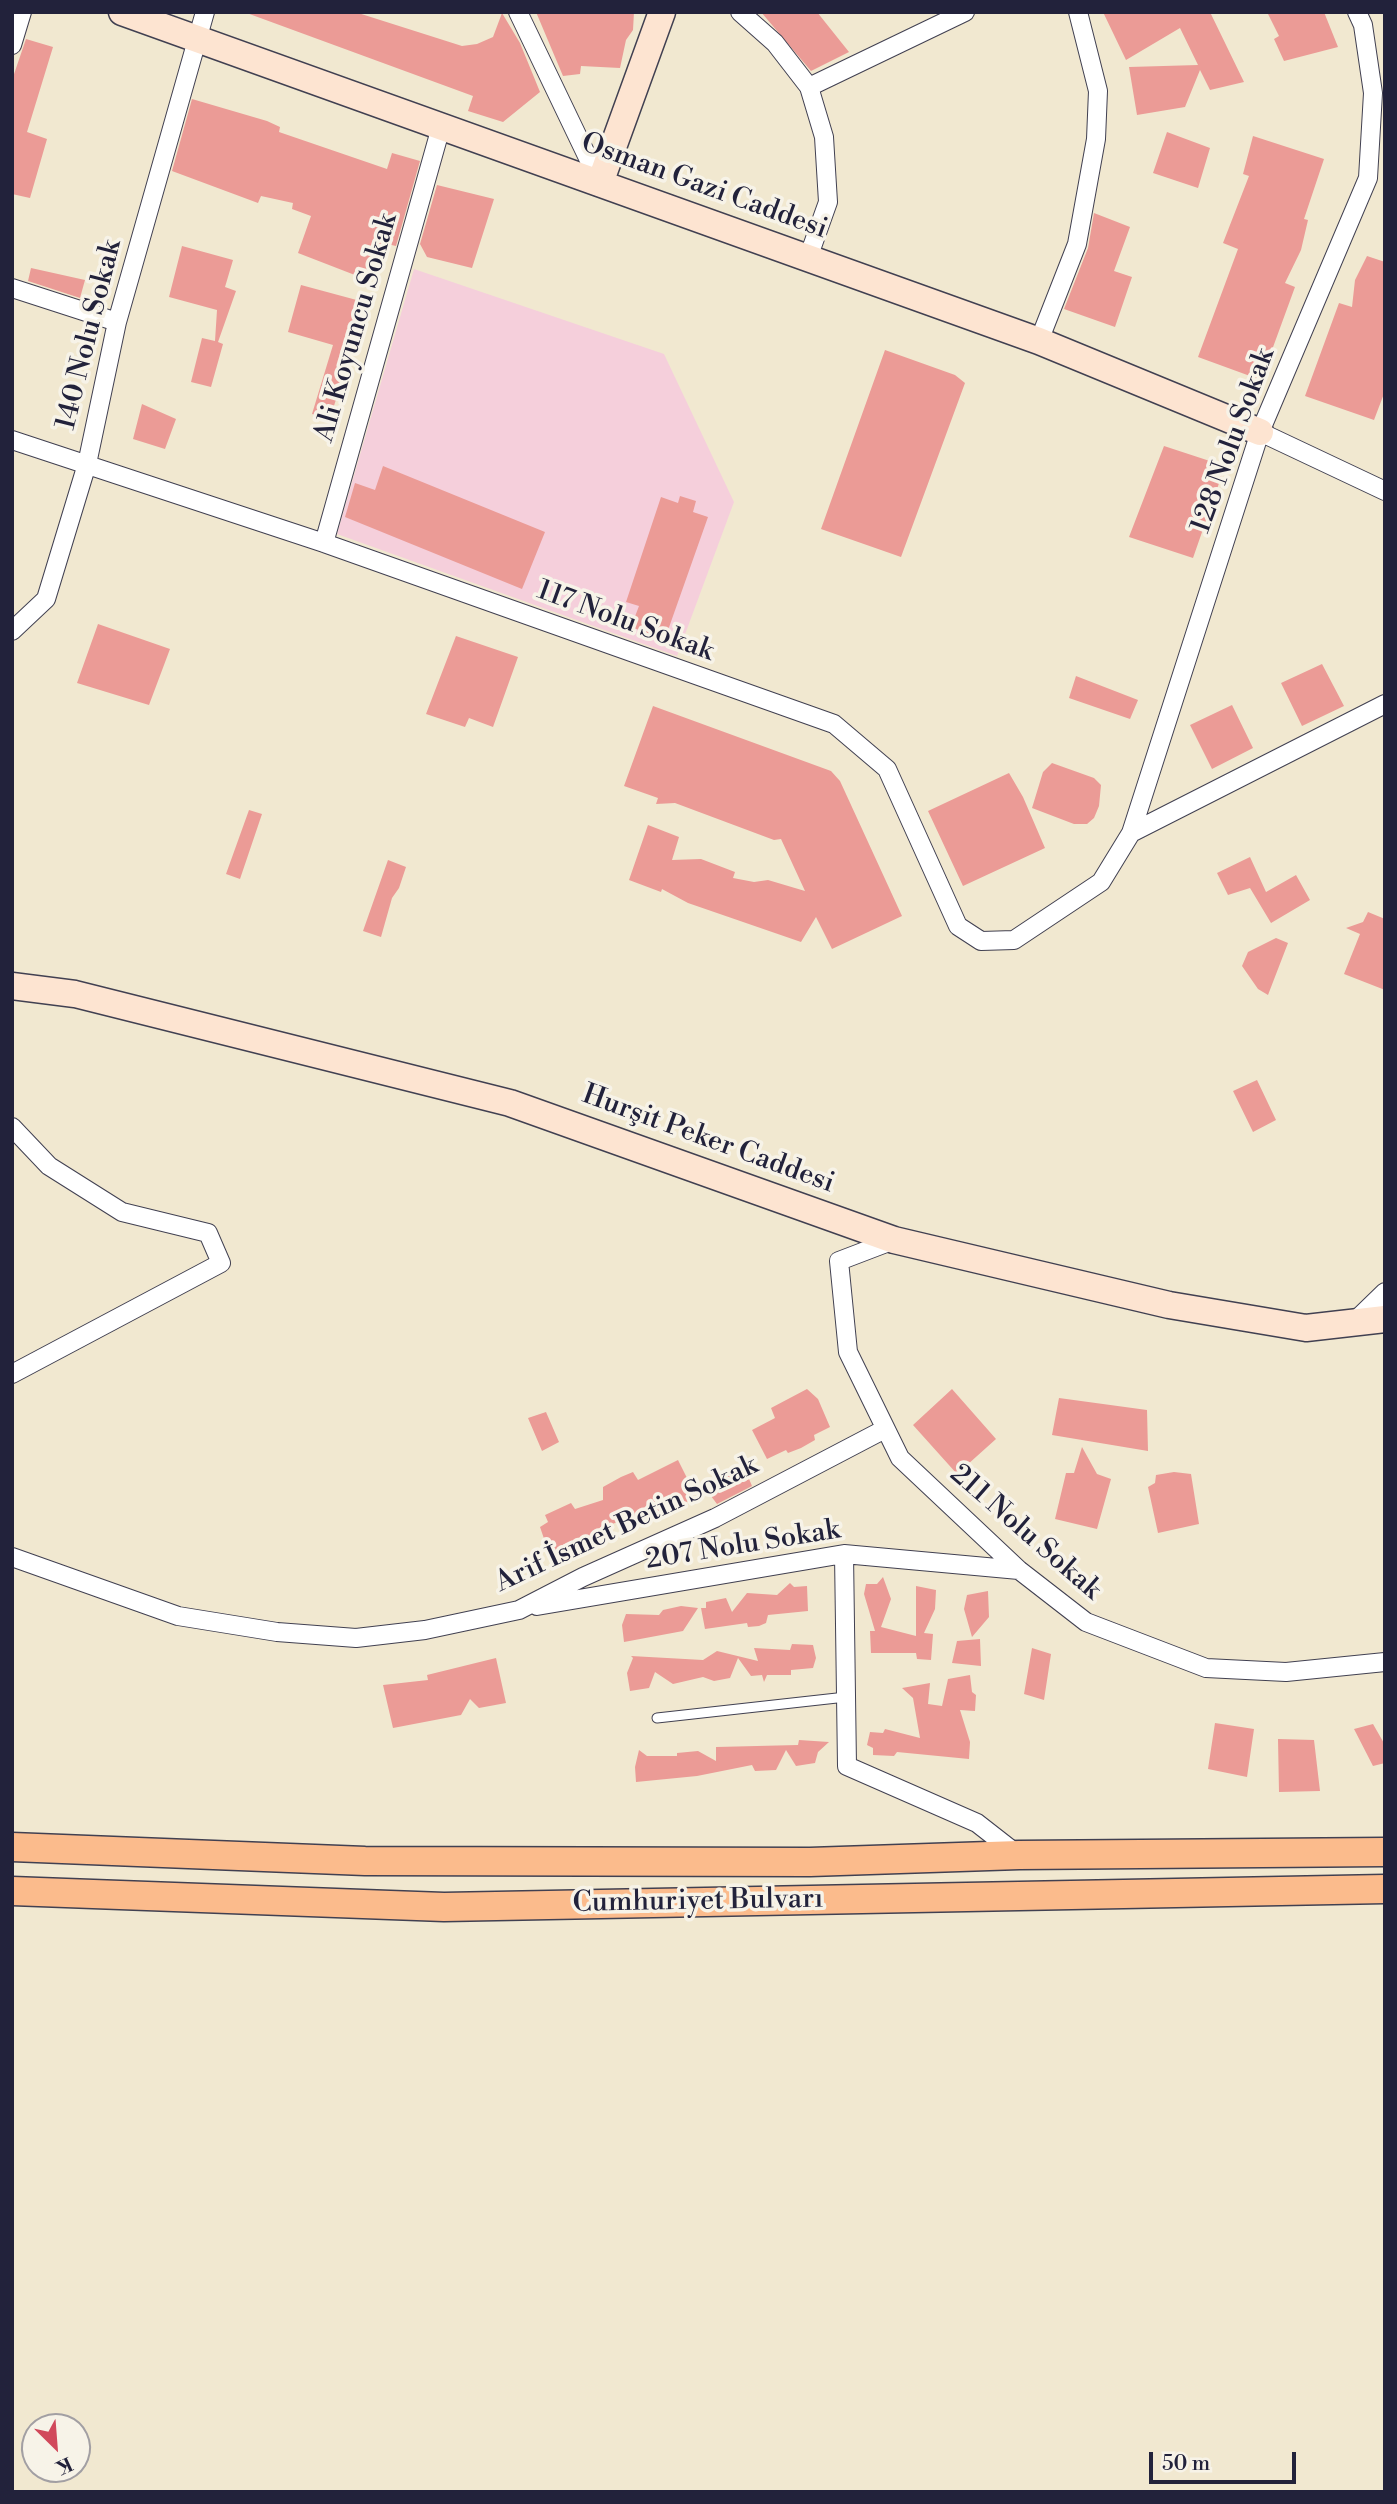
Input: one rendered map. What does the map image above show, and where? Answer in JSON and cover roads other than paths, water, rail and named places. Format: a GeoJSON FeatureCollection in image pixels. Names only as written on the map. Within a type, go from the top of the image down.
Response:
{"type":"FeatureCollection","features":[{"type":"Feature","properties":{"kind":"main road","name":"Cumhuriyet Bulvarı"},"geometry":{"type":"LineString","coordinates":[[12,1847],[365,1861],[810,1862],[1019,1855],[1385,1852]]}},
{"type":"Feature","properties":{"kind":"main road","name":"Cumhuriyet Bulvarı"},"geometry":{"type":"LineString","coordinates":[[12,1891],[444,1907],[1385,1889]]}},
{"type":"Feature","properties":{"kind":"street"},"geometry":{"type":"LineString","coordinates":[[12,45],[22,12]]}},
{"type":"Feature","properties":{"kind":"street","name":"Osman Gazi Caddesi"},"geometry":{"type":"LineString","coordinates":[[122,12],[1039,341],[1260,432]]}},
{"type":"Feature","properties":{"kind":"street","name":"140 Nolu Sokak"},"geometry":{"type":"LineString","coordinates":[[12,631],[46,599],[87,464],[117,321],[205,12]]}},
{"type":"Feature","properties":{"kind":"street"},"geometry":{"type":"LineString","coordinates":[[518,12],[600,183]]}},
{"type":"Feature","properties":{"kind":"street"},"geometry":{"type":"LineString","coordinates":[[600,183],[663,12]]}},
{"type":"Feature","properties":{"kind":"street"},"geometry":{"type":"LineString","coordinates":[[740,12],[775,43],[809,87],[824,137],[828,202],[808,258]]}},
{"type":"Feature","properties":{"kind":"street"},"geometry":{"type":"LineString","coordinates":[[809,87],[965,12]]}},
{"type":"Feature","properties":{"kind":"street"},"geometry":{"type":"LineString","coordinates":[[1039,341],[1077,244],[1096,139],[1098,92],[1078,12]]}},
{"type":"Feature","properties":{"kind":"street","name":"128 Nolu Sokak"},"geometry":{"type":"LineString","coordinates":[[1101,881],[1131,833],[1260,432],[1368,178],[1373,93],[1363,25],[1357,12]]}},
{"type":"Feature","properties":{"kind":"street","name":"Ali Koyuncu Sokak"},"geometry":{"type":"LineString","coordinates":[[324,543],[441,127]]}},
{"type":"Feature","properties":{"kind":"street"},"geometry":{"type":"LineString","coordinates":[[12,288],[117,321]]}},
{"type":"Feature","properties":{"kind":"street"},"geometry":{"type":"LineString","coordinates":[[1260,432],[1385,491]]}},
{"type":"Feature","properties":{"kind":"street","name":"117 Nolu Sokak"},"geometry":{"type":"LineString","coordinates":[[12,440],[324,543],[834,724],[887,769],[958,926],[981,941],[1014,940],[1101,881]]}},
{"type":"Feature","properties":{"kind":"street"},"geometry":{"type":"LineString","coordinates":[[1131,833],[1385,704]]}},
{"type":"Feature","properties":{"kind":"street","name":"Hurşit Peker Caddesi"},"geometry":{"type":"LineString","coordinates":[[12,986],[75,994],[510,1103],[894,1240],[1169,1305],[1306,1328],[1385,1320]]}},
{"type":"Feature","properties":{"kind":"street"},"geometry":{"type":"LineString","coordinates":[[12,1127],[49,1166],[122,1212],[208,1233],[220,1263],[12,1374]]}},
{"type":"Feature","properties":{"kind":"street","name":"211 Nolu Sokak"},"geometry":{"type":"LineString","coordinates":[[894,1240],[839,1261],[848,1352],[900,1458],[1019,1570],[1086,1622],[1206,1668],[1286,1672],[1385,1662]]}},
{"type":"Feature","properties":{"kind":"street"},"geometry":{"type":"LineString","coordinates":[[1353,1323],[1385,1292]]}},
{"type":"Feature","properties":{"kind":"street","name":"Arif İsmet Betin Sokak"},"geometry":{"type":"LineString","coordinates":[[12,1557],[178,1616],[277,1632],[356,1637],[425,1630],[519,1610],[583,1577],[715,1518],[885,1429]]}},
{"type":"Feature","properties":{"kind":"street"},"geometry":{"type":"LineString","coordinates":[[844,1554],[847,1766],[977,1822],[1019,1855]]}},
{"type":"Feature","properties":{"kind":"street","name":"207 Nolu Sokak"},"geometry":{"type":"LineString","coordinates":[[519,1610],[844,1554],[1019,1570]]}},
{"type":"Feature","properties":{"kind":"lane"},"geometry":{"type":"LineString","coordinates":[[657,1718],[846,1697]]}}]}
